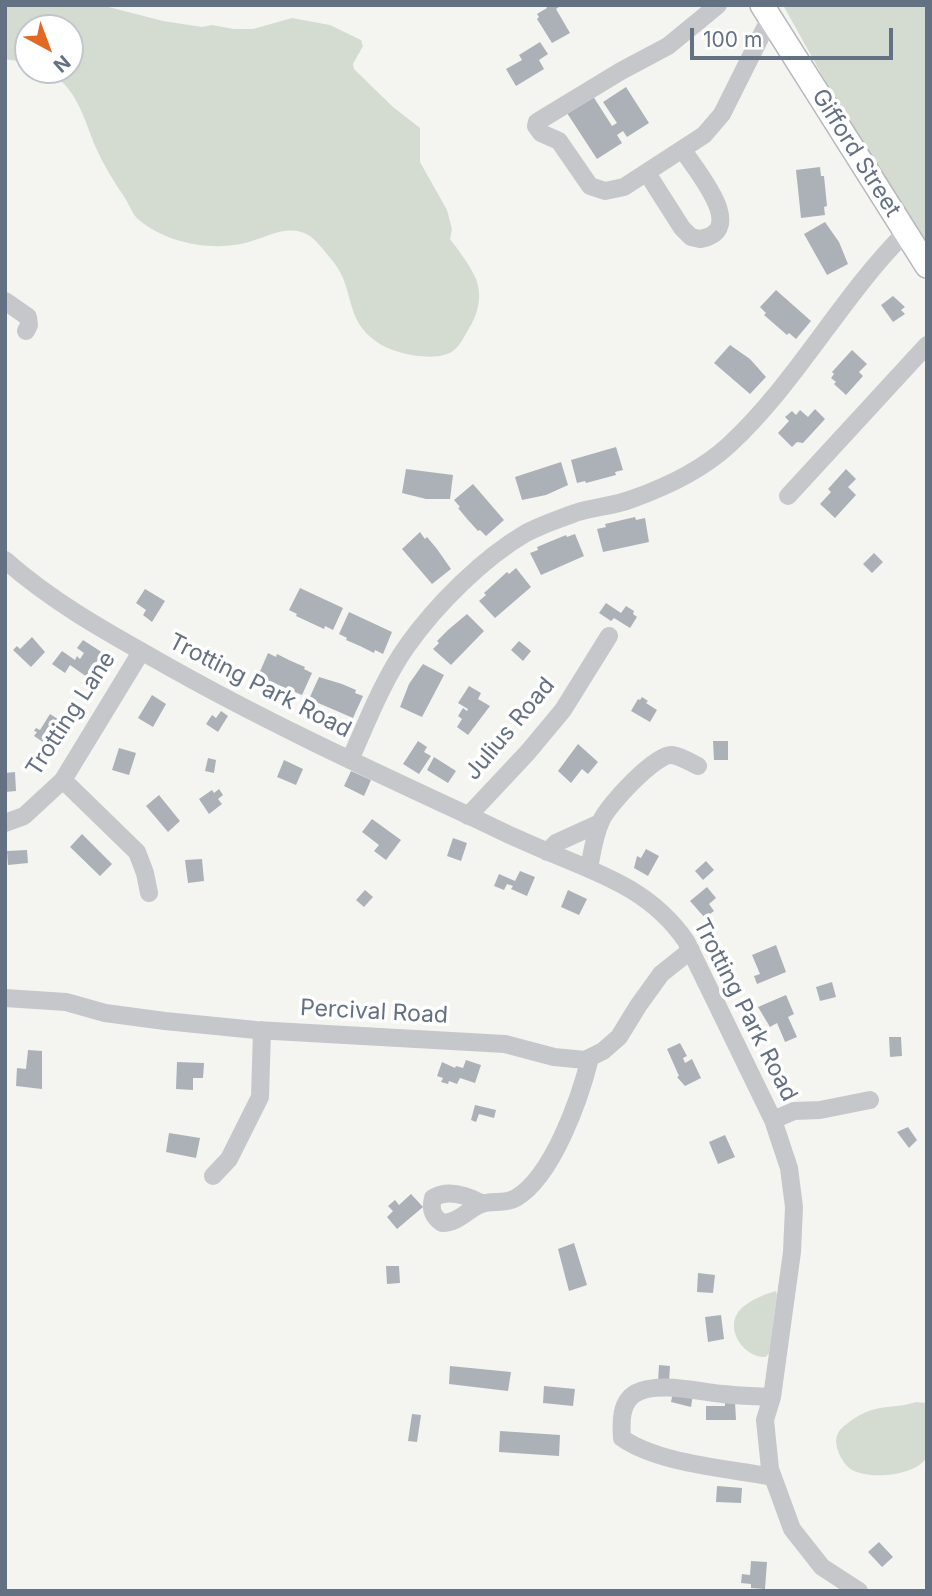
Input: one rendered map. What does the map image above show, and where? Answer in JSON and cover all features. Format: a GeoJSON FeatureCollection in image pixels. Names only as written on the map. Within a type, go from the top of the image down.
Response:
{"type":"FeatureCollection","features":[{"type":"Feature","properties":{"kind":"main road","name":"Gifford Street"},"geometry":{"type":"LineString","coordinates":[[766,12],[927,266]]}},
{"type":"Feature","properties":{"kind":"street"},"geometry":{"type":"LineString","coordinates":[[718,5],[668,46],[537,122],[541,133],[559,141],[585,182],[596,190],[620,189],[704,135],[722,114],[766,12]]}},
{"type":"Feature","properties":{"kind":"street"},"geometry":{"type":"LineString","coordinates":[[647,173],[687,233],[700,239],[714,234],[720,225],[720,212],[682,150]]}},
{"type":"Feature","properties":{"kind":"street"},"geometry":{"type":"LineString","coordinates":[[350,760],[377,700],[406,648],[433,613],[474,572],[527,533],[577,513],[631,500],[698,469],[729,445],[793,377],[874,265],[905,233]]}},
{"type":"Feature","properties":{"kind":"street"},"geometry":{"type":"LineString","coordinates":[[5,301],[27,317],[29,324],[26,331]]}},
{"type":"Feature","properties":{"kind":"street"},"geometry":{"type":"LineString","coordinates":[[788,496],[927,345]]}},
{"type":"Feature","properties":{"kind":"street","name":"Trotting Park Road"},"geometry":{"type":"LineString","coordinates":[[5,560],[35,586],[141,652],[206,688],[468,816],[613,879],[646,898],[673,922],[691,950],[773,1120],[789,1168],[794,1208],[792,1252],[772,1397],[765,1420],[770,1469],[792,1529],[822,1567],[859,1591]]}},
{"type":"Feature","properties":{"kind":"street","name":"Julius Road"},"geometry":{"type":"LineString","coordinates":[[468,816],[563,710],[609,636]]}},
{"type":"Feature","properties":{"kind":"street","name":"Trotting Lane"},"geometry":{"type":"LineString","coordinates":[[5,822],[24,816],[63,780],[141,652]]}},
{"type":"Feature","properties":{"kind":"street"},"geometry":{"type":"LineString","coordinates":[[589,869],[594,836],[600,823],[614,802],[659,757],[671,755],[698,766]]}},
{"type":"Feature","properties":{"kind":"street"},"geometry":{"type":"LineString","coordinates":[[63,780],[137,852],[149,893]]}},
{"type":"Feature","properties":{"kind":"street"},"geometry":{"type":"LineString","coordinates":[[547,852],[556,843],[600,823]]}},
{"type":"Feature","properties":{"kind":"street"},"geometry":{"type":"LineString","coordinates":[[481,1203],[502,1203],[514,1199],[536,1179],[558,1145],[573,1114],[590,1058],[619,1037],[661,974],[691,950]]}},
{"type":"Feature","properties":{"kind":"street","name":"Percival Road"},"geometry":{"type":"LineString","coordinates":[[5,998],[66,1002],[105,1013],[164,1021],[262,1030],[505,1044],[554,1057],[585,1060],[590,1058]]}},
{"type":"Feature","properties":{"kind":"street"},"geometry":{"type":"LineString","coordinates":[[213,1175],[229,1159],[260,1097],[262,1030]]}},
{"type":"Feature","properties":{"kind":"street"},"geometry":{"type":"LineString","coordinates":[[773,1120],[794,1111],[820,1110],[870,1100]]}},
{"type":"Feature","properties":{"kind":"street"},"geometry":{"type":"LineString","coordinates":[[772,1397],[671,1388],[652,1389],[635,1394],[627,1402],[620,1417],[622,1438],[634,1447],[687,1462],[773,1477]]}},
{"type":"Feature","properties":{"kind":"shaded area"},"geometry":{"type":"Polygon","coordinates":[[[5,5],[101,5],[163,21],[234,29],[253,29],[292,18],[330,25],[361,40],[363,46],[353,64],[354,69],[393,107],[420,128],[420,162],[447,210],[452,229],[450,239],[471,269],[478,285],[479,302],[476,314],[459,345],[446,355],[426,357],[393,350],[377,342],[357,321],[343,278],[336,266],[305,233],[283,231],[241,244],[210,246],[165,236],[139,220],[102,161],[78,103],[64,84],[84,84],[84,14],[14,14],[14,61],[5,59],[5,5]]]}},
{"type":"Feature","properties":{"kind":"shaded area"},"geometry":{"type":"Polygon","coordinates":[[[783,5],[927,5],[927,258],[894,205],[783,5]]]}},
{"type":"Feature","properties":{"kind":"shaded area"},"geometry":{"type":"Polygon","coordinates":[[[776,1291],[769,1353],[766,1357],[751,1354],[736,1336],[734,1321],[744,1306],[776,1291]]]}},
{"type":"Feature","properties":{"kind":"shaded area"},"geometry":{"type":"Polygon","coordinates":[[[916,1402],[927,1403],[927,1457],[921,1463],[903,1472],[881,1475],[860,1473],[848,1467],[836,1443],[838,1433],[843,1427],[870,1410],[916,1402]]]}},
{"type":"Feature","properties":{"kind":"building"},"geometry":{"type":"Polygon","coordinates":[[[546,5],[562,5],[556,9],[570,33],[552,43],[537,19],[537,14],[547,8],[546,5]]]}},
{"type":"Feature","properties":{"kind":"building"},"geometry":{"type":"Polygon","coordinates":[[[540,42],[548,54],[539,60],[544,69],[516,86],[506,69],[522,60],[519,55],[540,42]]]}},
{"type":"Feature","properties":{"kind":"building"},"geometry":{"type":"Polygon","coordinates":[[[626,87],[649,123],[627,137],[623,131],[617,135],[622,143],[597,159],[565,110],[591,93],[612,126],[617,123],[603,102],[626,87]]]}},
{"type":"Feature","properties":{"kind":"building"},"geometry":{"type":"Polygon","coordinates":[[[820,167],[821,176],[824,176],[827,206],[824,207],[825,215],[801,218],[796,170],[820,167]]]}},
{"type":"Feature","properties":{"kind":"building"},"geometry":{"type":"Polygon","coordinates":[[[825,222],[839,242],[848,264],[827,275],[804,234],[825,222]]]}},
{"type":"Feature","properties":{"kind":"building"},"geometry":{"type":"Polygon","coordinates":[[[776,290],[811,321],[796,339],[789,333],[787,335],[764,315],[766,313],[760,307],[776,290]]]}},
{"type":"Feature","properties":{"kind":"building"},"geometry":{"type":"Polygon","coordinates":[[[893,296],[905,307],[901,310],[905,314],[893,322],[881,305],[893,296]]]}},
{"type":"Feature","properties":{"kind":"building"},"geometry":{"type":"Polygon","coordinates":[[[730,345],[750,359],[766,377],[750,394],[714,363],[730,345]]]}},
{"type":"Feature","properties":{"kind":"building"},"geometry":{"type":"Polygon","coordinates":[[[852,350],[867,364],[859,372],[863,376],[846,395],[831,378],[834,374],[832,372],[852,350]]]}},
{"type":"Feature","properties":{"kind":"building"},"geometry":{"type":"Polygon","coordinates":[[[815,409],[825,419],[803,443],[797,442],[792,447],[778,433],[789,421],[785,417],[792,411],[796,415],[800,410],[808,417],[815,409]]]}},
{"type":"Feature","properties":{"kind":"building"},"geometry":{"type":"Polygon","coordinates":[[[616,447],[623,470],[615,472],[616,475],[577,483],[571,460],[616,447]]]}},
{"type":"Feature","properties":{"kind":"building"},"geometry":{"type":"Polygon","coordinates":[[[561,462],[568,485],[546,495],[522,500],[515,477],[561,462]]]}},
{"type":"Feature","properties":{"kind":"building"},"geometry":{"type":"Polygon","coordinates":[[[406,469],[453,475],[450,499],[426,499],[402,493],[406,469]]]}},
{"type":"Feature","properties":{"kind":"building"},"geometry":{"type":"Polygon","coordinates":[[[846,469],[856,479],[848,487],[856,495],[835,518],[820,504],[831,492],[828,489],[846,469]]]}},
{"type":"Feature","properties":{"kind":"building"},"geometry":{"type":"Polygon","coordinates":[[[473,484],[504,520],[486,536],[468,520],[454,500],[473,484]]]}},
{"type":"Feature","properties":{"kind":"building"},"geometry":{"type":"Polygon","coordinates":[[[635,517],[636,520],[645,518],[649,542],[603,552],[597,529],[606,527],[605,524],[635,517]]]}},
{"type":"Feature","properties":{"kind":"building"},"geometry":{"type":"Polygon","coordinates":[[[420,532],[425,539],[427,537],[451,569],[432,584],[402,549],[420,532]]]}},
{"type":"Feature","properties":{"kind":"building"},"geometry":{"type":"Polygon","coordinates":[[[575,534],[584,556],[541,575],[530,553],[538,550],[537,547],[575,534]]]}},
{"type":"Feature","properties":{"kind":"building"},"geometry":{"type":"Polygon","coordinates":[[[874,553],[883,562],[872,573],[863,564],[874,553]]]}},
{"type":"Feature","properties":{"kind":"building"},"geometry":{"type":"Polygon","coordinates":[[[516,568],[531,587],[495,618],[479,601],[507,572],[509,574],[516,568]]]}},
{"type":"Feature","properties":{"kind":"building"},"geometry":{"type":"Polygon","coordinates":[[[300,588],[343,608],[333,630],[325,626],[324,629],[289,610],[300,588]]]}},
{"type":"Feature","properties":{"kind":"building"},"geometry":{"type":"Polygon","coordinates":[[[145,589],[165,601],[152,622],[143,615],[146,610],[136,603],[145,589]]]}},
{"type":"Feature","properties":{"kind":"building"},"geometry":{"type":"Polygon","coordinates":[[[606,603],[621,613],[626,606],[634,611],[633,614],[637,617],[630,628],[599,613],[606,603]]]}},
{"type":"Feature","properties":{"kind":"building"},"geometry":{"type":"Polygon","coordinates":[[[349,612],[392,632],[383,654],[375,650],[374,653],[339,634],[349,612]]]}},
{"type":"Feature","properties":{"kind":"building"},"geometry":{"type":"Polygon","coordinates":[[[467,614],[484,631],[451,665],[433,649],[439,643],[437,641],[467,614]]]}},
{"type":"Feature","properties":{"kind":"building"},"geometry":{"type":"Polygon","coordinates":[[[32,637],[45,652],[31,667],[13,650],[17,646],[20,649],[32,637]]]}},
{"type":"Feature","properties":{"kind":"building"},"geometry":{"type":"Polygon","coordinates":[[[83,640],[103,653],[87,677],[70,665],[65,673],[52,664],[62,651],[75,660],[77,656],[80,659],[84,653],[77,648],[83,640]]]}},
{"type":"Feature","properties":{"kind":"building"},"geometry":{"type":"Polygon","coordinates":[[[519,641],[531,651],[523,661],[511,650],[519,641]]]}},
{"type":"Feature","properties":{"kind":"building"},"geometry":{"type":"Polygon","coordinates":[[[268,653],[276,657],[277,654],[312,673],[302,695],[258,676],[268,653]]]}},
{"type":"Feature","properties":{"kind":"building"},"geometry":{"type":"Polygon","coordinates":[[[423,664],[444,675],[422,717],[400,707],[409,684],[423,664]]]}},
{"type":"Feature","properties":{"kind":"building"},"geometry":{"type":"Polygon","coordinates":[[[319,677],[356,690],[355,693],[363,696],[353,718],[309,699],[319,677]]]}},
{"type":"Feature","properties":{"kind":"building"},"geometry":{"type":"Polygon","coordinates":[[[469,686],[481,693],[478,699],[490,706],[468,735],[457,727],[462,719],[458,716],[463,708],[467,711],[468,709],[458,703],[469,686]]]}},
{"type":"Feature","properties":{"kind":"building"},"geometry":{"type":"Polygon","coordinates":[[[152,695],[166,704],[153,727],[138,718],[152,695]]]}},
{"type":"Feature","properties":{"kind":"building"},"geometry":{"type":"Polygon","coordinates":[[[642,697],[657,710],[650,722],[631,711],[642,697]]]}},
{"type":"Feature","properties":{"kind":"building"},"geometry":{"type":"Polygon","coordinates":[[[221,711],[228,716],[218,732],[206,724],[212,715],[216,718],[221,711]]]}},
{"type":"Feature","properties":{"kind":"building"},"geometry":{"type":"Polygon","coordinates":[[[50,714],[64,723],[49,746],[34,736],[37,732],[34,731],[36,728],[40,730],[50,714]]]}},
{"type":"Feature","properties":{"kind":"building"},"geometry":{"type":"Polygon","coordinates":[[[418,741],[427,747],[424,752],[431,756],[419,774],[403,764],[418,741]]]}},
{"type":"Feature","properties":{"kind":"building"},"geometry":{"type":"Polygon","coordinates":[[[713,741],[728,741],[728,760],[714,760],[713,741]]]}},
{"type":"Feature","properties":{"kind":"building"},"geometry":{"type":"Polygon","coordinates":[[[578,744],[598,762],[588,774],[582,769],[571,783],[558,771],[578,744]]]}},
{"type":"Feature","properties":{"kind":"building"},"geometry":{"type":"Polygon","coordinates":[[[119,748],[136,753],[129,775],[112,770],[119,748]]]}},
{"type":"Feature","properties":{"kind":"building"},"geometry":{"type":"Polygon","coordinates":[[[434,757],[456,771],[448,783],[427,770],[434,757]]]}},
{"type":"Feature","properties":{"kind":"building"},"geometry":{"type":"Polygon","coordinates":[[[208,758],[216,760],[214,773],[205,771],[208,758]]]}},
{"type":"Feature","properties":{"kind":"building"},"geometry":{"type":"Polygon","coordinates":[[[284,760],[303,769],[296,785],[277,777],[284,760]]]}},
{"type":"Feature","properties":{"kind":"building"},"geometry":{"type":"Polygon","coordinates":[[[351,771],[371,780],[364,796],[344,786],[351,771]]]}},
{"type":"Feature","properties":{"kind":"building"},"geometry":{"type":"Polygon","coordinates":[[[15,772],[16,791],[5,792],[5,773],[15,772]]]}},
{"type":"Feature","properties":{"kind":"building"},"geometry":{"type":"Polygon","coordinates":[[[219,789],[223,795],[218,799],[222,804],[209,814],[199,799],[212,790],[214,793],[219,789]]]}},
{"type":"Feature","properties":{"kind":"building"},"geometry":{"type":"Polygon","coordinates":[[[159,795],[180,821],[168,832],[146,806],[159,795]]]}},
{"type":"Feature","properties":{"kind":"building"},"geometry":{"type":"Polygon","coordinates":[[[372,819],[401,840],[386,860],[374,851],[379,845],[362,832],[372,819]]]}},
{"type":"Feature","properties":{"kind":"building"},"geometry":{"type":"Polygon","coordinates":[[[82,834],[112,864],[100,876],[70,847],[82,834]]]}},
{"type":"Feature","properties":{"kind":"building"},"geometry":{"type":"Polygon","coordinates":[[[453,838],[467,843],[461,861],[447,856],[453,838]]]}},
{"type":"Feature","properties":{"kind":"building"},"geometry":{"type":"Polygon","coordinates":[[[646,849],[659,856],[648,876],[634,868],[637,856],[641,858],[646,849]]]}},
{"type":"Feature","properties":{"kind":"building"},"geometry":{"type":"Polygon","coordinates":[[[27,850],[28,863],[8,865],[7,851],[27,850]]]}},
{"type":"Feature","properties":{"kind":"building"},"geometry":{"type":"Polygon","coordinates":[[[202,859],[204,881],[188,883],[185,860],[202,859]]]}},
{"type":"Feature","properties":{"kind":"building"},"geometry":{"type":"Polygon","coordinates":[[[706,861],[714,870],[703,880],[695,871],[706,861]]]}},
{"type":"Feature","properties":{"kind":"building"},"geometry":{"type":"Polygon","coordinates":[[[520,871],[535,877],[527,896],[511,889],[513,886],[507,884],[504,890],[494,886],[499,874],[515,881],[520,871]]]}},
{"type":"Feature","properties":{"kind":"building"},"geometry":{"type":"Polygon","coordinates":[[[707,887],[716,898],[709,904],[714,911],[705,918],[690,901],[707,887]]]}},
{"type":"Feature","properties":{"kind":"building"},"geometry":{"type":"Polygon","coordinates":[[[365,890],[373,897],[364,907],[356,900],[365,890]]]}},
{"type":"Feature","properties":{"kind":"building"},"geometry":{"type":"Polygon","coordinates":[[[568,890],[587,899],[579,915],[561,907],[568,890]]]}},
{"type":"Feature","properties":{"kind":"building"},"geometry":{"type":"Polygon","coordinates":[[[776,945],[786,972],[757,984],[754,976],[760,974],[752,955],[776,945]]]}},
{"type":"Feature","properties":{"kind":"building"},"geometry":{"type":"Polygon","coordinates":[[[832,982],[836,997],[820,1001],[816,987],[832,982]]]}},
{"type":"Feature","properties":{"kind":"building"},"geometry":{"type":"Polygon","coordinates":[[[786,995],[794,1014],[788,1017],[797,1037],[785,1042],[777,1023],[770,1027],[758,1007],[786,995]]]}},
{"type":"Feature","properties":{"kind":"building"},"geometry":{"type":"Polygon","coordinates":[[[889,1037],[901,1037],[902,1056],[890,1057],[889,1037]]]}},
{"type":"Feature","properties":{"kind":"building"},"geometry":{"type":"Polygon","coordinates":[[[680,1043],[687,1056],[683,1058],[685,1063],[692,1059],[701,1078],[685,1086],[677,1077],[679,1076],[667,1049],[680,1043]]]}},
{"type":"Feature","properties":{"kind":"building"},"geometry":{"type":"Polygon","coordinates":[[[28,1050],[42,1051],[42,1089],[16,1086],[17,1068],[26,1069],[28,1050]]]}},
{"type":"Feature","properties":{"kind":"building"},"geometry":{"type":"Polygon","coordinates":[[[466,1060],[481,1065],[475,1083],[460,1078],[457,1084],[441,1082],[443,1078],[437,1076],[442,1062],[455,1068],[463,1068],[466,1060]]]}},
{"type":"Feature","properties":{"kind":"building"},"geometry":{"type":"Polygon","coordinates":[[[177,1062],[204,1063],[203,1078],[193,1078],[193,1090],[176,1089],[177,1062]]]}},
{"type":"Feature","properties":{"kind":"building"},"geometry":{"type":"Polygon","coordinates":[[[475,1105],[496,1110],[494,1118],[479,1114],[476,1122],[471,1120],[475,1105]]]}},
{"type":"Feature","properties":{"kind":"building"},"geometry":{"type":"Polygon","coordinates":[[[908,1127],[917,1140],[909,1148],[897,1132],[908,1127]]]}},
{"type":"Feature","properties":{"kind":"building"},"geometry":{"type":"Polygon","coordinates":[[[169,1133],[200,1138],[196,1158],[166,1152],[169,1133]]]}},
{"type":"Feature","properties":{"kind":"building"},"geometry":{"type":"Polygon","coordinates":[[[725,1135],[735,1157],[718,1164],[709,1142],[725,1135]]]}},
{"type":"Feature","properties":{"kind":"building"},"geometry":{"type":"Polygon","coordinates":[[[411,1194],[423,1207],[397,1229],[387,1217],[393,1211],[388,1206],[395,1200],[399,1205],[411,1194]]]}},
{"type":"Feature","properties":{"kind":"building"},"geometry":{"type":"Polygon","coordinates":[[[574,1243],[587,1285],[569,1291],[558,1249],[574,1243]]]}},
{"type":"Feature","properties":{"kind":"building"},"geometry":{"type":"Polygon","coordinates":[[[386,1266],[399,1266],[400,1283],[387,1284],[386,1266]]]}},
{"type":"Feature","properties":{"kind":"building"},"geometry":{"type":"Polygon","coordinates":[[[698,1273],[715,1275],[713,1293],[697,1292],[698,1273]]]}},
{"type":"Feature","properties":{"kind":"building"},"geometry":{"type":"Polygon","coordinates":[[[721,1315],[724,1339],[708,1342],[705,1317],[721,1315]]]}},
{"type":"Feature","properties":{"kind":"building"},"geometry":{"type":"Polygon","coordinates":[[[659,1365],[670,1366],[669,1382],[658,1382],[659,1365]]]}},
{"type":"Feature","properties":{"kind":"building"},"geometry":{"type":"Polygon","coordinates":[[[450,1366],[511,1372],[508,1391],[449,1384],[450,1366]]]}},
{"type":"Feature","properties":{"kind":"building"},"geometry":{"type":"Polygon","coordinates":[[[544,1386],[575,1389],[573,1406],[543,1403],[544,1386]]]}},
{"type":"Feature","properties":{"kind":"building"},"geometry":{"type":"Polygon","coordinates":[[[673,1392],[693,1394],[691,1407],[671,1402],[673,1392]]]}},
{"type":"Feature","properties":{"kind":"building"},"geometry":{"type":"Polygon","coordinates":[[[725,1402],[735,1402],[736,1420],[706,1420],[706,1406],[725,1406],[725,1402]]]}},
{"type":"Feature","properties":{"kind":"building"},"geometry":{"type":"Polygon","coordinates":[[[412,1414],[421,1415],[417,1442],[408,1441],[412,1414]]]}},
{"type":"Feature","properties":{"kind":"building"},"geometry":{"type":"Polygon","coordinates":[[[500,1431],[560,1435],[559,1456],[499,1452],[500,1431]]]}},
{"type":"Feature","properties":{"kind":"building"},"geometry":{"type":"Polygon","coordinates":[[[717,1486],[742,1488],[741,1503],[716,1502],[717,1486]]]}},
{"type":"Feature","properties":{"kind":"building"},"geometry":{"type":"Polygon","coordinates":[[[879,1542],[893,1557],[882,1567],[868,1552],[879,1542]]]}},
{"type":"Feature","properties":{"kind":"building"},"geometry":{"type":"Polygon","coordinates":[[[751,1561],[767,1562],[765,1589],[751,1588],[751,1584],[741,1583],[742,1574],[750,1575],[751,1561]]]}}]}
